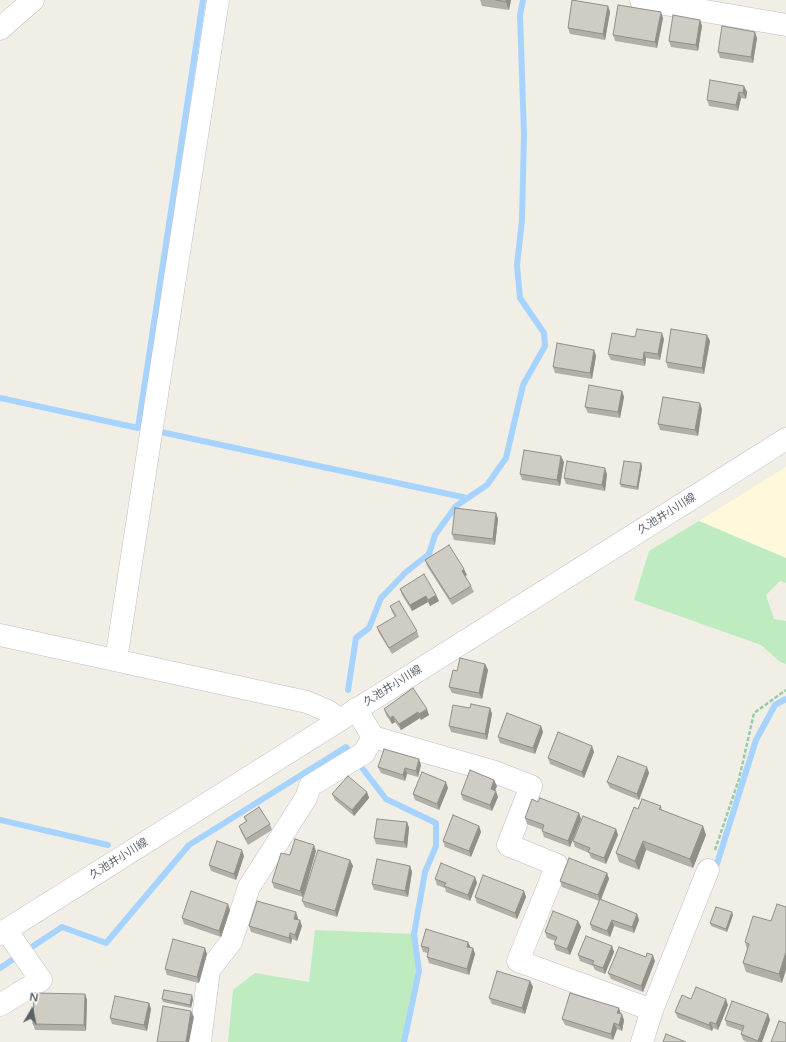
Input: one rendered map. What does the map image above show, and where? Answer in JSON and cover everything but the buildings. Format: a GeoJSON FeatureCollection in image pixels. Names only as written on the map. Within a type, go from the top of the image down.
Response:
{"type":"FeatureCollection","features":[{"type":"Feature","properties":{"kind":"street"},"geometry":{"type":"LineString","coordinates":[[0,29],[33,0]]}},
{"type":"Feature","properties":{"kind":"street"},"geometry":{"type":"LineString","coordinates":[[116,660],[218,0]]}},
{"type":"Feature","properties":{"kind":"street"},"geometry":{"type":"LineString","coordinates":[[640,0],[786,25]]}},
{"type":"Feature","properties":{"kind":"street","name":"久池井小川線"},"geometry":{"type":"LineString","coordinates":[[14,944],[348,714],[786,439]]}},
{"type":"Feature","properties":{"kind":"street"},"geometry":{"type":"LineString","coordinates":[[0,635],[307,702],[328,711],[348,714],[362,751]]}},
{"type":"Feature","properties":{"kind":"street"},"geometry":{"type":"LineString","coordinates":[[200,1042],[209,970],[231,942],[249,886],[306,798],[310,786],[362,751],[492,771],[531,786],[508,845],[557,865],[518,961],[652,1010]]}},
{"type":"Feature","properties":{"kind":"street"},"geometry":{"type":"LineString","coordinates":[[642,1042],[652,1010],[708,870]]}},
{"type":"Feature","properties":{"kind":"street"},"geometry":{"type":"LineString","coordinates":[[0,1005],[41,980],[14,944]]}},
{"type":"Feature","properties":{"kind":"path"},"geometry":{"type":"LineString","coordinates":[[708,870],[739,779],[754,713],[786,690]]}},
{"type":"Feature","properties":{"kind":"shaded area"},"geometry":{"type":"Polygon","coordinates":[[[786,467],[786,558],[699,521],[786,467]]]}},
{"type":"Feature","properties":{"kind":"green space"},"geometry":{"type":"Polygon","coordinates":[[[699,521],[786,558],[786,583],[780,581],[766,595],[774,619],[786,621],[786,664],[780,662],[761,645],[634,600],[649,551],[699,521]]]}},
{"type":"Feature","properties":{"kind":"green space"},"geometry":{"type":"Polygon","coordinates":[[[315,930],[414,934],[419,971],[404,1042],[228,1042],[233,990],[255,973],[309,982],[315,930]]]}},
{"type":"Feature","properties":{"kind":"waterway"},"geometry":{"type":"LineString","coordinates":[[0,398],[138,428],[203,0]]}},
{"type":"Feature","properties":{"kind":"waterway"},"geometry":{"type":"LineString","coordinates":[[348,690],[356,638],[369,628],[381,598],[406,572],[429,554],[435,535],[456,506],[487,485],[506,458],[523,385],[545,346],[544,333],[520,298],[517,265],[522,220],[524,135],[520,15],[523,0]]}},
{"type":"Feature","properties":{"kind":"waterway"},"geometry":{"type":"LineString","coordinates":[[161,432],[467,498]]}},
{"type":"Feature","properties":{"kind":"waterway"},"geometry":{"type":"LineString","coordinates":[[715,870],[756,740],[775,705],[786,699]]}},
{"type":"Feature","properties":{"kind":"waterway"},"geometry":{"type":"LineString","coordinates":[[0,968],[62,927],[106,943],[189,845],[346,747],[386,799],[436,823],[436,846],[425,872],[414,934],[419,971],[404,1042]]}},
{"type":"Feature","properties":{"kind":"waterway"},"geometry":{"type":"LineString","coordinates":[[0,820],[108,845]]}}]}
